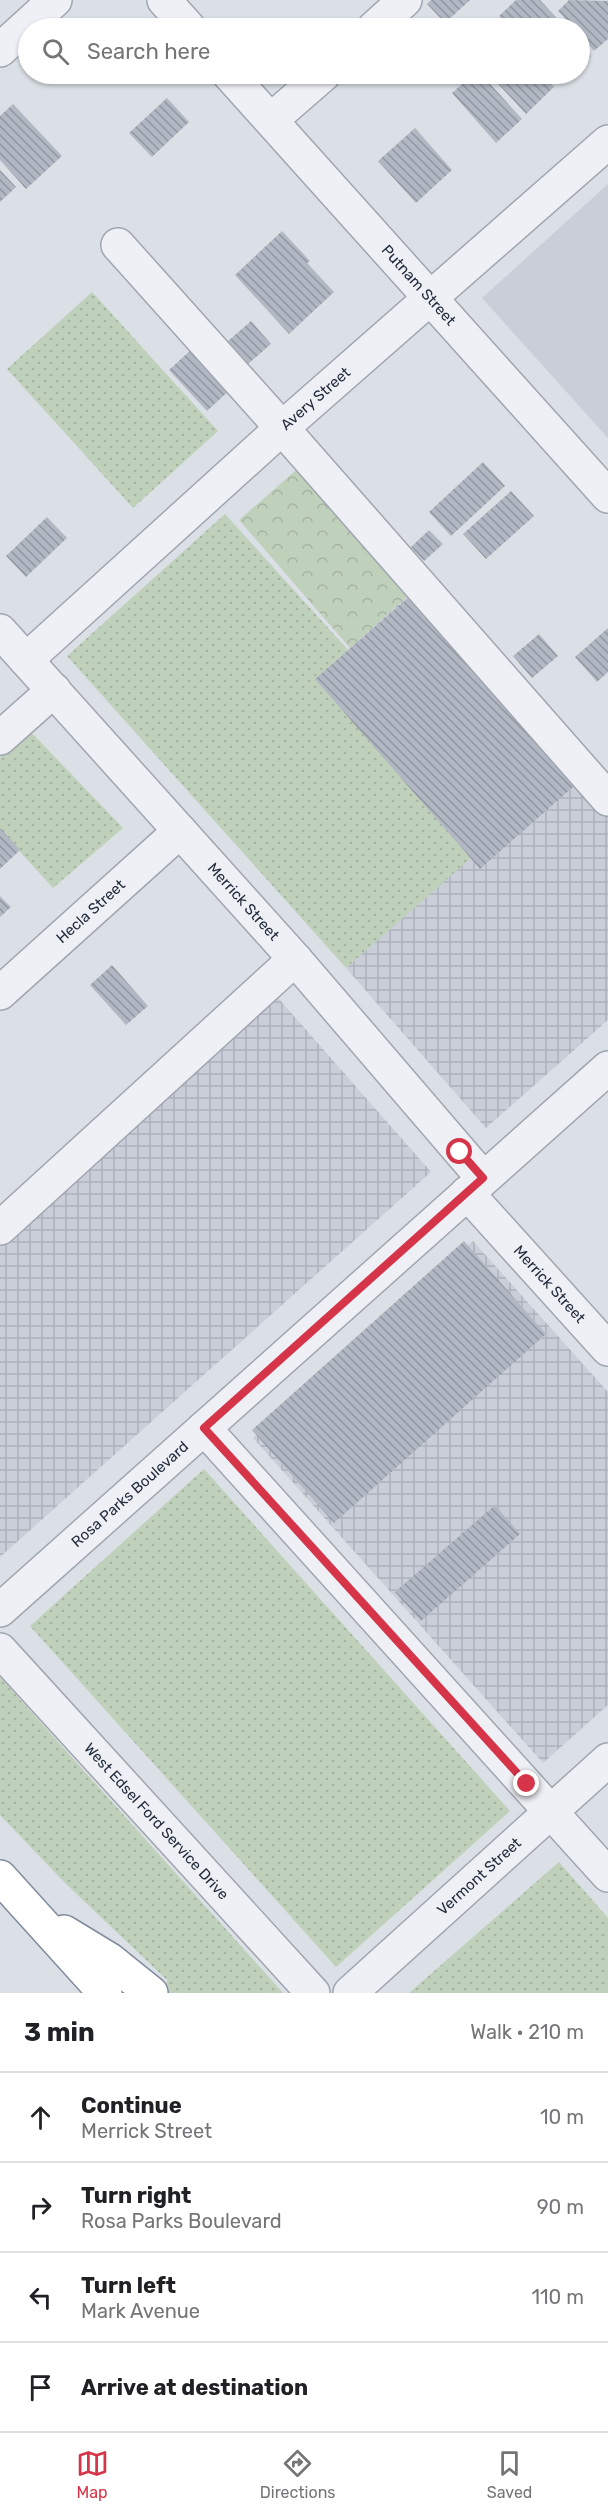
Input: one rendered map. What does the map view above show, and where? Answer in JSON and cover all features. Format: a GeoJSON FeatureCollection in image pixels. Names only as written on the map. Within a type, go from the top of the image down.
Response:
{"type":"FeatureCollection","features":[{"type":"Feature","properties":{"kind":"highway"},"geometry":{"type":"LineString","coordinates":[[0,1877],[105,1993]]}},
{"type":"Feature","properties":{"kind":"highway"},"geometry":{"type":"LineString","coordinates":[[37,1917],[93,1949],[151,1993]]}},
{"type":"Feature","properties":{"kind":"street"},"geometry":{"type":"LineString","coordinates":[[35,18],[55,0]]}},
{"type":"Feature","properties":{"kind":"street"},"geometry":{"type":"LineString","coordinates":[[164,0],[180,18]]}},
{"type":"Feature","properties":{"kind":"street"},"geometry":{"type":"LineString","coordinates":[[385,18],[405,0]]}},
{"type":"Feature","properties":{"kind":"street"},"geometry":{"type":"LineString","coordinates":[[0,50],[18,34]]}},
{"type":"Feature","properties":{"kind":"street","name":"Putnam Street"},"geometry":{"type":"LineString","coordinates":[[238,84],[608,496]]}},
{"type":"Feature","properties":{"kind":"street"},"geometry":{"type":"LineString","coordinates":[[272,120],[313,84]]}},
{"type":"Feature","properties":{"kind":"street","name":"Avery Street"},"geometry":{"type":"LineString","coordinates":[[26,660],[282,428],[608,141]]}},
{"type":"Feature","properties":{"kind":"street"},"geometry":{"type":"LineString","coordinates":[[118,245],[282,428],[608,800]]}},
{"type":"Feature","properties":{"kind":"street","name":"Merrick Street"},"geometry":{"type":"LineString","coordinates":[[0,630],[295,960],[608,1349]]}},
{"type":"Feature","properties":{"kind":"street"},"geometry":{"type":"LineString","coordinates":[[0,738],[54,690]]}},
{"type":"Feature","properties":{"kind":"street","name":"Hecla Street"},"geometry":{"type":"LineString","coordinates":[[0,993],[180,831]]}},
{"type":"Feature","properties":{"kind":"street"},"geometry":{"type":"LineString","coordinates":[[0,1228],[295,960]]}},
{"type":"Feature","properties":{"kind":"street","name":"Rosa Parks Boulevard"},"geometry":{"type":"LineString","coordinates":[[0,1610],[608,1068]]}},
{"type":"Feature","properties":{"kind":"street"},"geometry":{"type":"LineString","coordinates":[[204,1428],[608,1875]]}},
{"type":"Feature","properties":{"kind":"street","name":"West Edsel Ford Service Drive"},"geometry":{"type":"LineString","coordinates":[[0,1650],[312,1993]]}},
{"type":"Feature","properties":{"kind":"street","name":"Vermont Street"},"geometry":{"type":"LineString","coordinates":[[350,1993],[608,1760]]}},
{"type":"Feature","properties":{"kind":"shaded area"},"geometry":{"type":"Polygon","coordinates":[[[608,184],[608,438],[482,298],[608,184]]]}},
{"type":"Feature","properties":{"kind":"shaded area"},"geometry":{"type":"Polygon","coordinates":[[[413,591],[608,812],[608,1020],[486,1128],[346,968],[471,857],[315,679],[413,591]]]}},
{"type":"Feature","properties":{"kind":"shaded area"},"geometry":{"type":"Polygon","coordinates":[[[272,991],[431,1172],[0,1557],[0,1240],[272,991]]]}},
{"type":"Feature","properties":{"kind":"shaded area"},"geometry":{"type":"Polygon","coordinates":[[[473,1241],[608,1392],[608,1705],[543,1763],[253,1438],[473,1241]]]}},
{"type":"Feature","properties":{"kind":"green space"},"geometry":{"type":"Polygon","coordinates":[[[92,292],[218,431],[133,508],[7,369],[92,292]]]}},
{"type":"Feature","properties":{"kind":"green space"},"geometry":{"type":"Polygon","coordinates":[[[303,464],[413,591],[350,648],[239,520],[303,464]]]}},
{"type":"Feature","properties":{"kind":"green space"},"geometry":{"type":"Polygon","coordinates":[[[225,514],[348,650],[315,679],[472,857],[346,968],[67,656],[225,514]]]}},
{"type":"Feature","properties":{"kind":"green space"},"geometry":{"type":"Polygon","coordinates":[[[29,730],[123,828],[53,888],[0,830],[0,757],[29,730]]]}},
{"type":"Feature","properties":{"kind":"green space"},"geometry":{"type":"Polygon","coordinates":[[[204,1469],[510,1811],[336,1967],[30,1626],[204,1469]]]}},
{"type":"Feature","properties":{"kind":"green space"},"geometry":{"type":"Polygon","coordinates":[[[0,1677],[283,1993],[169,1993],[160,1987],[168,1981],[65,1883],[0,1815],[0,1677]]]}},
{"type":"Feature","properties":{"kind":"green space"},"geometry":{"type":"Polygon","coordinates":[[[559,1862],[608,1918],[608,1993],[409,1993],[559,1862]]]}},
{"type":"Feature","properties":{"kind":"building"},"geometry":{"type":"Polygon","coordinates":[[[431,0],[470,0],[450,18],[440,18],[427,4],[431,0]]]}},
{"type":"Feature","properties":{"kind":"building"},"geometry":{"type":"Polygon","coordinates":[[[516,0],[540,0],[557,18],[501,18],[499,16],[516,0]]]}},
{"type":"Feature","properties":{"kind":"building"},"geometry":{"type":"Polygon","coordinates":[[[569,0],[608,1],[608,39],[594,51],[590,46],[590,18],[565,18],[558,11],[569,0]]]}},
{"type":"Feature","properties":{"kind":"building"},"geometry":{"type":"Polygon","coordinates":[[[462,84],[490,84],[522,119],[496,143],[452,93],[462,84]]]}},
{"type":"Feature","properties":{"kind":"building"},"geometry":{"type":"Polygon","coordinates":[[[498,84],[551,84],[554,87],[526,114],[498,84]]]}},
{"type":"Feature","properties":{"kind":"building"},"geometry":{"type":"Polygon","coordinates":[[[167,98],[189,122],[152,157],[129,133],[167,98]]]}},
{"type":"Feature","properties":{"kind":"building"},"geometry":{"type":"Polygon","coordinates":[[[13,104],[62,156],[26,189],[0,160],[0,116],[13,104]]]}},
{"type":"Feature","properties":{"kind":"building"},"geometry":{"type":"Polygon","coordinates":[[[415,128],[452,170],[416,203],[378,161],[415,128]]]}},
{"type":"Feature","properties":{"kind":"building"},"geometry":{"type":"Polygon","coordinates":[[[0,170],[16,187],[0,202],[0,170]]]}},
{"type":"Feature","properties":{"kind":"building"},"geometry":{"type":"Polygon","coordinates":[[[282,231],[310,261],[307,263],[334,292],[289,334],[235,275],[282,231]]]}},
{"type":"Feature","properties":{"kind":"building"},"geometry":{"type":"Polygon","coordinates":[[[251,321],[271,344],[248,364],[227,342],[251,321]]]}},
{"type":"Feature","properties":{"kind":"building"},"geometry":{"type":"Polygon","coordinates":[[[194,347],[231,389],[207,411],[169,370],[194,347]]]}},
{"type":"Feature","properties":{"kind":"building"},"geometry":{"type":"Polygon","coordinates":[[[483,462],[505,486],[451,536],[429,512],[483,462]]]}},
{"type":"Feature","properties":{"kind":"building"},"geometry":{"type":"Polygon","coordinates":[[[511,491],[534,516],[486,559],[463,534],[511,491]]]}},
{"type":"Feature","properties":{"kind":"building"},"geometry":{"type":"Polygon","coordinates":[[[47,517],[67,538],[26,577],[6,556],[47,517]]]}},
{"type":"Feature","properties":{"kind":"building"},"geometry":{"type":"Polygon","coordinates":[[[429,530],[443,544],[424,561],[411,547],[429,530]]]}},
{"type":"Feature","properties":{"kind":"building"},"geometry":{"type":"Polygon","coordinates":[[[416,591],[581,780],[480,869],[315,679],[416,591]]]}},
{"type":"Feature","properties":{"kind":"building"},"geometry":{"type":"Polygon","coordinates":[[[608,628],[608,672],[597,682],[575,657],[608,628]]]}},
{"type":"Feature","properties":{"kind":"building"},"geometry":{"type":"Polygon","coordinates":[[[539,634],[558,656],[532,678],[513,656],[539,634]]]}},
{"type":"Feature","properties":{"kind":"building"},"geometry":{"type":"Polygon","coordinates":[[[0,828],[20,850],[0,869],[0,828]]]}},
{"type":"Feature","properties":{"kind":"building"},"geometry":{"type":"Polygon","coordinates":[[[0,896],[11,907],[0,917],[0,896]]]}},
{"type":"Feature","properties":{"kind":"building"},"geometry":{"type":"Polygon","coordinates":[[[112,965],[148,1006],[126,1025],[90,985],[112,965]]]}},
{"type":"Feature","properties":{"kind":"building"},"geometry":{"type":"Polygon","coordinates":[[[464,1241],[546,1334],[334,1523],[252,1430],[464,1241]]]}},
{"type":"Feature","properties":{"kind":"building"},"geometry":{"type":"Polygon","coordinates":[[[495,1505],[520,1534],[421,1621],[395,1592],[495,1505]]]}},
{"type":"Feature","properties":{"kind":"route"},"geometry":{"type":"LineString","coordinates":[[460,1152],[483,1178],[204,1428],[527,1784]]}}]}
